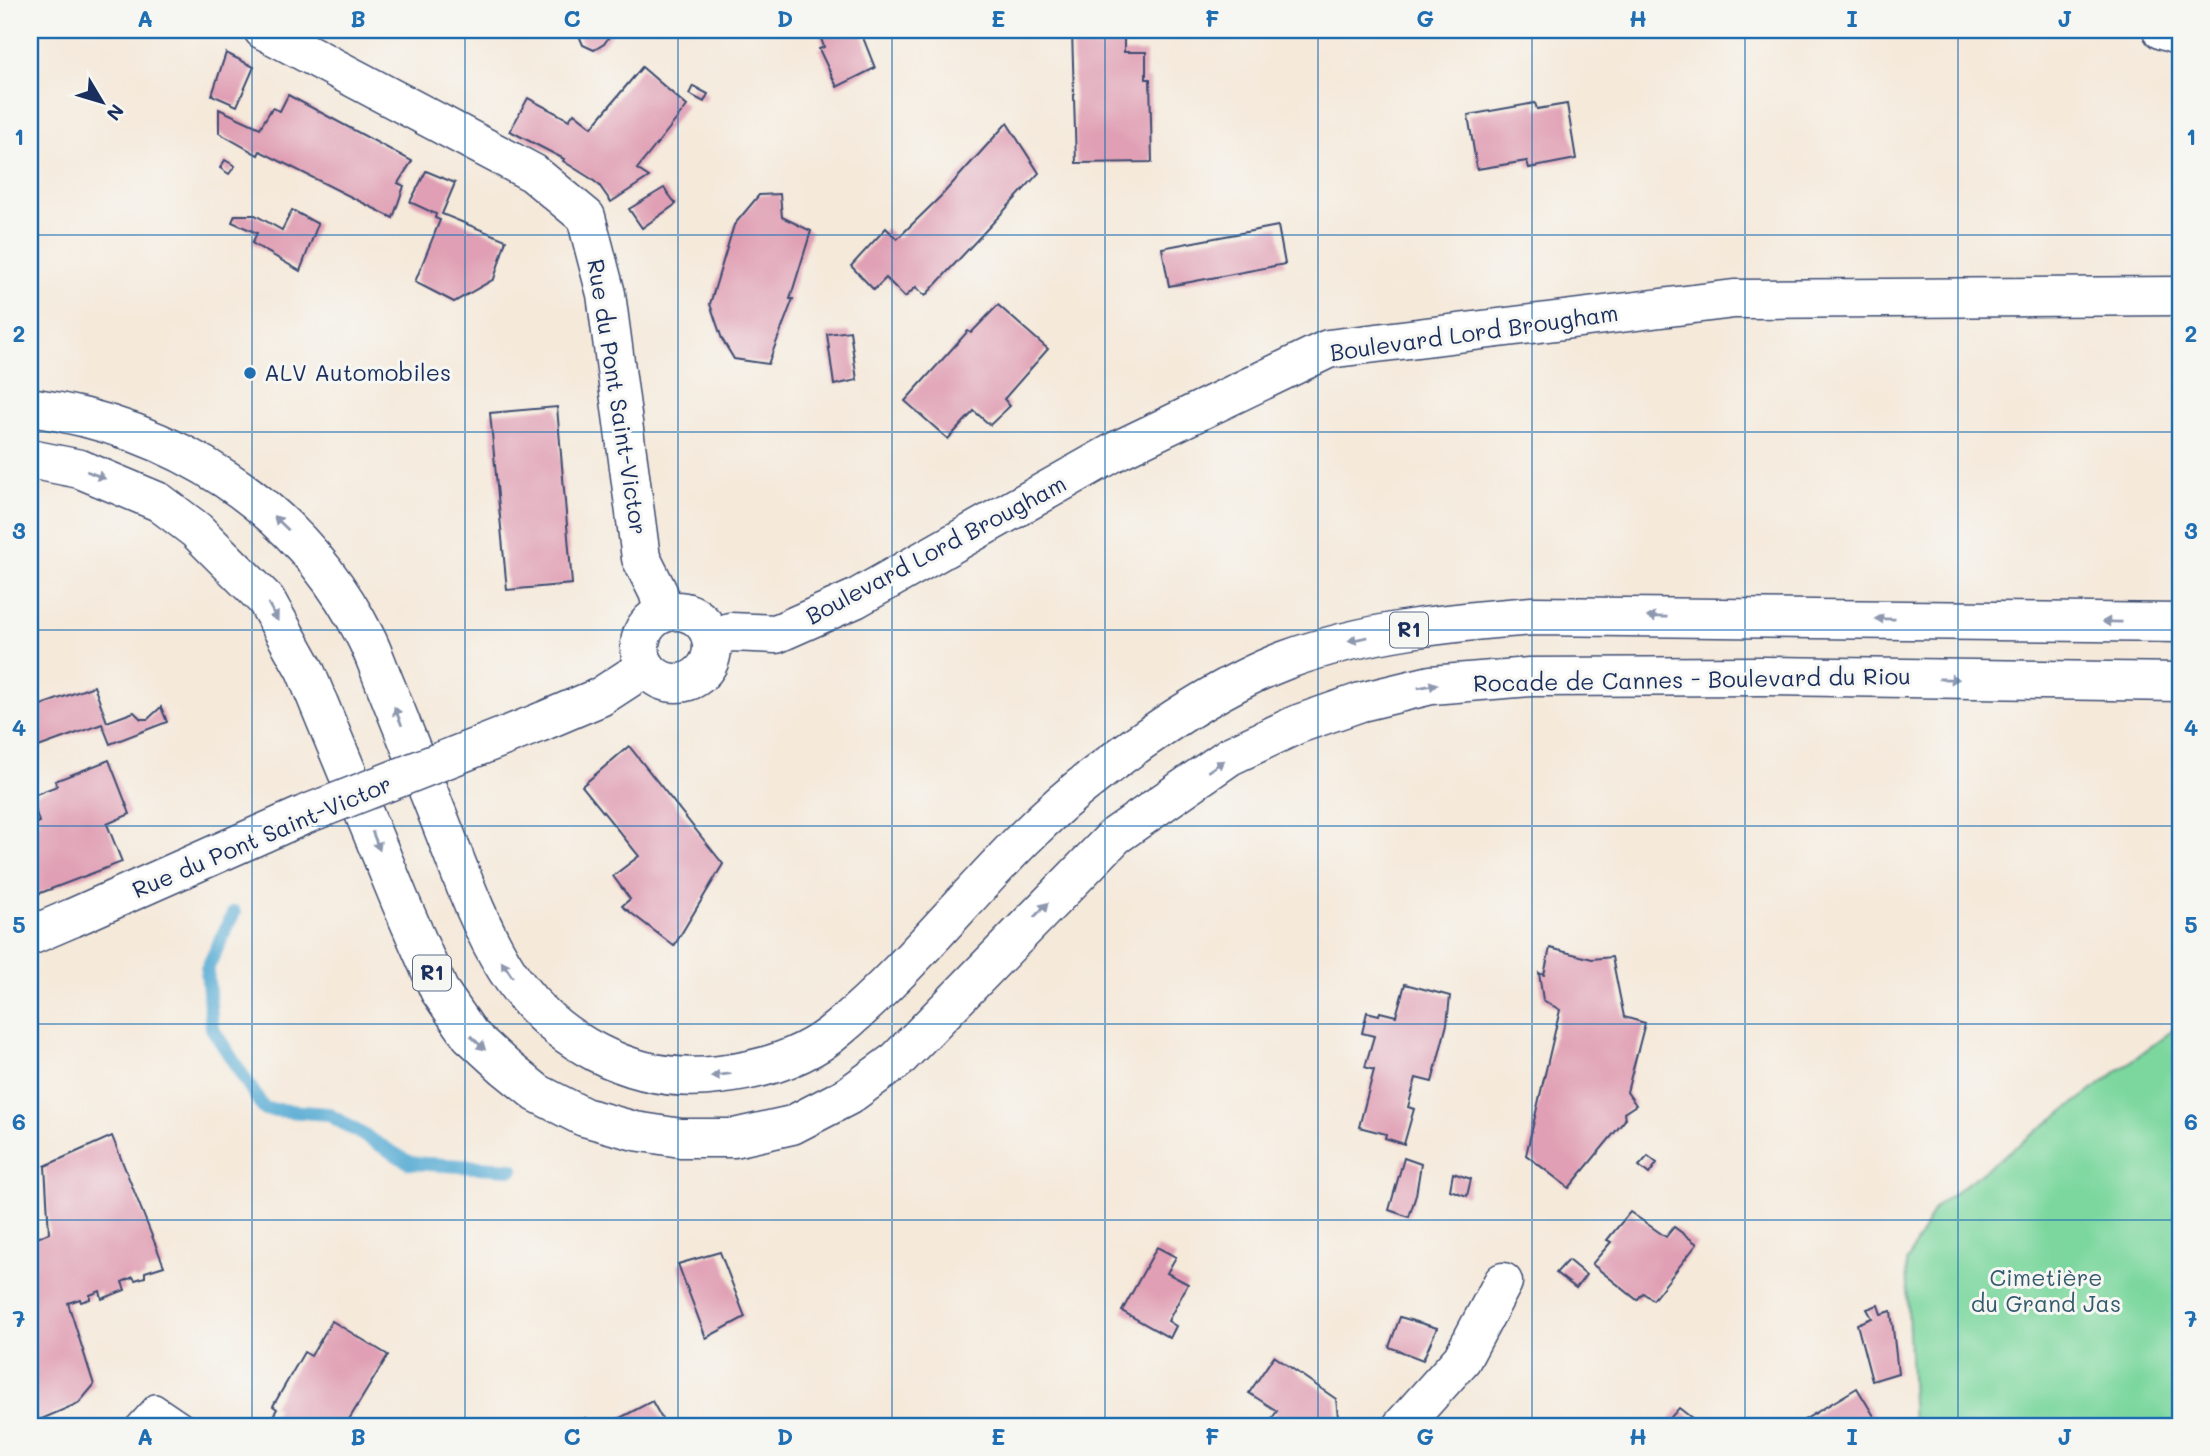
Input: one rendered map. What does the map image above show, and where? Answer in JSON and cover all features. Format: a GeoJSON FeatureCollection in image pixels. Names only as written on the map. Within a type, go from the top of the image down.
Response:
{"type":"FeatureCollection","features":[{"type":"Feature","properties":{"kind":"main road","name":"Rue du Pont Saint-Victor"},"geometry":{"type":"LineString","coordinates":[[263,30],[533,173],[586,217],[606,294],[641,558],[658,592],[664,613]]}},
{"type":"Feature","properties":{"kind":"main road"},"geometry":{"type":"LineString","coordinates":[[2162,30],[2180,36]]}},
{"type":"Feature","properties":{"kind":"main road","name":"Boulevard Lord Brougham"},"geometry":{"type":"LineString","coordinates":[[712,638],[730,632],[776,634],[855,599],[1118,450],[1328,349],[1734,299],[2180,296]]}},
{"type":"Feature","properties":{"kind":"main road","name":"R1"},"geometry":{"type":"LineString","coordinates":[[30,407],[113,424],[166,444],[213,470],[265,507],[306,547],[343,598],[366,638],[470,892],[492,943],[509,973],[536,1007],[567,1035],[608,1059],[650,1073],[703,1077],[749,1072],[787,1060],[835,1032],[894,977],[1030,831],[1095,775],[1223,690],[1284,661],[1345,642],[1463,621],[1533,615],[2180,622]]}},
{"type":"Feature","properties":{"kind":"main road","name":"Rocade de Cannes - Boulevard du Riou"},"geometry":{"type":"LineString","coordinates":[[30,459],[80,469],[159,502],[196,530],[266,600],[305,670],[439,990],[470,1035],[537,1093],[584,1117],[635,1131],[681,1138],[734,1138],[792,1125],[848,1096],[897,1060],[1115,836],[1230,757],[1298,724],[1361,702],[1431,685],[1530,677],[1762,676],[2180,681]]}},
{"type":"Feature","properties":{"kind":"main road"},"geometry":{"type":"LineString","coordinates":[[679,611],[694,615],[705,624],[712,638],[712,655],[704,670],[691,681],[674,683],[658,678],[646,667],[641,655],[640,642],[645,629],[653,619],[664,613],[679,611]]}},
{"type":"Feature","properties":{"kind":"main road","name":"Rue du Pont Saint-Victor"},"geometry":{"type":"LineString","coordinates":[[30,936],[304,816],[600,697],[646,667]]}},
{"type":"Feature","properties":{"kind":"main road"},"geometry":{"type":"LineString","coordinates":[[1402,1426],[1462,1359],[1503,1282]]}},
{"type":"Feature","properties":{"kind":"lane"},"geometry":{"type":"LineString","coordinates":[[136,1426],[155,1405],[186,1426]]}},
{"type":"Feature","properties":{"kind":"green space","name":"Cimetière du Grand Jas"},"geometry":{"type":"Polygon","coordinates":[[[2180,1025],[2180,1426],[1913,1426],[1906,1263],[1935,1207],[2180,1025]]]}},
{"type":"Feature","properties":{"kind":"building"},"geometry":{"type":"Polygon","coordinates":[[[582,30],[614,30],[604,44],[594,50],[583,45],[580,38],[582,30]]]}},
{"type":"Feature","properties":{"kind":"building"},"geometry":{"type":"Polygon","coordinates":[[[818,30],[860,30],[875,68],[837,87],[819,49],[824,47],[818,30]]]}},
{"type":"Feature","properties":{"kind":"building"},"geometry":{"type":"Polygon","coordinates":[[[1072,31],[1124,31],[1124,52],[1146,52],[1146,79],[1150,79],[1152,162],[1076,163],[1072,31]]]}},
{"type":"Feature","properties":{"kind":"building"},"geometry":{"type":"Polygon","coordinates":[[[226,53],[254,67],[237,106],[212,95],[226,53]]]}},
{"type":"Feature","properties":{"kind":"building"},"geometry":{"type":"Polygon","coordinates":[[[642,67],[687,106],[637,169],[649,177],[611,202],[599,185],[563,161],[564,159],[510,131],[528,98],[569,120],[574,113],[592,127],[642,67]]]}},
{"type":"Feature","properties":{"kind":"building"},"geometry":{"type":"Polygon","coordinates":[[[693,86],[708,94],[704,102],[689,94],[693,86]]]}},
{"type":"Feature","properties":{"kind":"building"},"geometry":{"type":"Polygon","coordinates":[[[288,95],[412,161],[398,183],[404,186],[393,218],[260,151],[258,155],[219,133],[219,109],[260,128],[272,108],[280,111],[288,95]]]}},
{"type":"Feature","properties":{"kind":"building"},"geometry":{"type":"Polygon","coordinates":[[[1535,103],[1537,109],[1567,104],[1576,159],[1529,168],[1527,161],[1477,169],[1468,115],[1535,103]]]}},
{"type":"Feature","properties":{"kind":"building"},"geometry":{"type":"Polygon","coordinates":[[[1007,123],[1039,173],[925,296],[916,287],[905,297],[886,278],[874,290],[851,266],[886,228],[897,239],[941,196],[1007,123]]]}},
{"type":"Feature","properties":{"kind":"building"},"geometry":{"type":"Polygon","coordinates":[[[225,160],[235,166],[229,174],[220,168],[225,160]]]}},
{"type":"Feature","properties":{"kind":"building"},"geometry":{"type":"Polygon","coordinates":[[[426,171],[455,183],[442,214],[506,240],[494,279],[454,302],[415,282],[440,220],[435,218],[436,214],[410,202],[426,171]]]}},
{"type":"Feature","properties":{"kind":"building"},"geometry":{"type":"Polygon","coordinates":[[[664,188],[676,204],[642,228],[629,209],[664,188]]]}},
{"type":"Feature","properties":{"kind":"building"},"geometry":{"type":"Polygon","coordinates":[[[780,194],[782,217],[811,231],[790,299],[793,299],[768,364],[734,359],[722,339],[710,304],[734,225],[759,195],[780,194]]]}},
{"type":"Feature","properties":{"kind":"building"},"geometry":{"type":"Polygon","coordinates":[[[292,210],[318,224],[300,271],[252,243],[257,233],[232,222],[235,215],[255,215],[282,230],[292,210]]]}},
{"type":"Feature","properties":{"kind":"building"},"geometry":{"type":"Polygon","coordinates":[[[1278,226],[1285,264],[1169,286],[1162,248],[1278,226]]]}},
{"type":"Feature","properties":{"kind":"building"},"geometry":{"type":"Polygon","coordinates":[[[998,305],[1048,349],[1004,399],[1010,406],[990,425],[974,411],[948,439],[905,401],[968,331],[971,333],[998,305]]]}},
{"type":"Feature","properties":{"kind":"building"},"geometry":{"type":"Polygon","coordinates":[[[850,331],[857,380],[834,385],[827,334],[850,331]]]}},
{"type":"Feature","properties":{"kind":"building"},"geometry":{"type":"Polygon","coordinates":[[[557,407],[572,584],[507,590],[490,413],[557,407]]]}},
{"type":"Feature","properties":{"kind":"building"},"geometry":{"type":"Polygon","coordinates":[[[94,686],[107,722],[134,712],[141,719],[148,719],[161,707],[167,722],[110,744],[102,724],[30,750],[30,709],[94,686]]]}},
{"type":"Feature","properties":{"kind":"building"},"geometry":{"type":"Polygon","coordinates":[[[629,746],[723,864],[674,946],[622,906],[630,899],[613,876],[639,856],[582,786],[629,746]]]}},
{"type":"Feature","properties":{"kind":"building"},"geometry":{"type":"Polygon","coordinates":[[[109,760],[130,814],[107,824],[122,862],[30,897],[30,827],[39,822],[31,796],[57,786],[55,781],[109,760]]]}},
{"type":"Feature","properties":{"kind":"building"},"geometry":{"type":"Polygon","coordinates":[[[1550,948],[1592,959],[1612,957],[1624,1017],[1645,1023],[1627,1092],[1636,1105],[1624,1113],[1625,1120],[1569,1188],[1526,1155],[1560,1010],[1543,1000],[1539,973],[1544,975],[1550,948]]]}},
{"type":"Feature","properties":{"kind":"building"},"geometry":{"type":"Polygon","coordinates":[[[1405,984],[1450,996],[1447,1024],[1432,1082],[1416,1078],[1408,1107],[1414,1109],[1404,1144],[1385,1138],[1386,1134],[1359,1127],[1374,1070],[1365,1067],[1374,1036],[1362,1033],[1367,1012],[1396,1016],[1405,984]]]}},
{"type":"Feature","properties":{"kind":"building"},"geometry":{"type":"Polygon","coordinates":[[[112,1136],[164,1266],[145,1272],[145,1277],[135,1280],[133,1277],[122,1282],[125,1290],[102,1299],[100,1291],[90,1295],[90,1299],[68,1303],[94,1385],[79,1403],[30,1424],[30,1241],[49,1233],[45,1166],[112,1136]]]}},
{"type":"Feature","properties":{"kind":"building"},"geometry":{"type":"Polygon","coordinates":[[[34,1144],[35,1155],[30,1157],[30,1146],[34,1144]]]}},
{"type":"Feature","properties":{"kind":"building"},"geometry":{"type":"Polygon","coordinates":[[[1648,1156],[1657,1163],[1649,1174],[1639,1166],[1648,1156]]]}},
{"type":"Feature","properties":{"kind":"building"},"geometry":{"type":"Polygon","coordinates":[[[1404,1158],[1421,1164],[1409,1217],[1389,1210],[1404,1158]]]}},
{"type":"Feature","properties":{"kind":"building"},"geometry":{"type":"Polygon","coordinates":[[[1453,1173],[1471,1179],[1467,1196],[1450,1190],[1453,1173]]]}},
{"type":"Feature","properties":{"kind":"building"},"geometry":{"type":"Polygon","coordinates":[[[1630,1212],[1666,1237],[1674,1227],[1697,1244],[1653,1300],[1643,1293],[1637,1300],[1592,1264],[1611,1242],[1607,1240],[1630,1212]]]}},
{"type":"Feature","properties":{"kind":"building"},"geometry":{"type":"Polygon","coordinates":[[[1157,1247],[1176,1257],[1167,1273],[1188,1284],[1168,1321],[1176,1326],[1170,1338],[1122,1311],[1157,1247]]]}},
{"type":"Feature","properties":{"kind":"building"},"geometry":{"type":"Polygon","coordinates":[[[720,1252],[745,1317],[706,1338],[678,1264],[720,1252]]]}},
{"type":"Feature","properties":{"kind":"building"},"geometry":{"type":"Polygon","coordinates":[[[1568,1260],[1586,1275],[1576,1288],[1556,1273],[1568,1260]]]}},
{"type":"Feature","properties":{"kind":"building"},"geometry":{"type":"Polygon","coordinates":[[[1878,1305],[1881,1314],[1891,1311],[1898,1373],[1872,1381],[1857,1324],[1872,1318],[1867,1309],[1878,1305]]]}},
{"type":"Feature","properties":{"kind":"building"},"geometry":{"type":"Polygon","coordinates":[[[1400,1317],[1437,1328],[1423,1360],[1389,1347],[1400,1317]]]}},
{"type":"Feature","properties":{"kind":"building"},"geometry":{"type":"Polygon","coordinates":[[[332,1321],[388,1355],[345,1426],[267,1426],[277,1409],[273,1406],[304,1352],[311,1356],[332,1321]]]}},
{"type":"Feature","properties":{"kind":"building"},"geometry":{"type":"Polygon","coordinates":[[[1274,1356],[1336,1399],[1338,1417],[1333,1426],[1267,1426],[1277,1411],[1249,1393],[1274,1356]]]}},
{"type":"Feature","properties":{"kind":"building"},"geometry":{"type":"Polygon","coordinates":[[[1857,1388],[1880,1426],[1803,1426],[1801,1422],[1857,1388]]]}},
{"type":"Feature","properties":{"kind":"building"},"geometry":{"type":"Polygon","coordinates":[[[652,1401],[666,1426],[605,1426],[652,1401]]]}},
{"type":"Feature","properties":{"kind":"building"},"geometry":{"type":"Polygon","coordinates":[[[1679,1408],[1702,1426],[1663,1426],[1679,1408]]]}},
{"type":"Feature","properties":{"kind":"building"},"geometry":{"type":"Polygon","coordinates":[[[585,1418],[589,1426],[574,1426],[585,1418]]]}},
{"type":"Feature","properties":{"kind":"waterway"},"geometry":{"type":"LineString","coordinates":[[234,912],[207,969],[212,1028],[264,1109],[328,1114],[410,1163],[512,1169]]}},
{"type":"Feature","properties":{"kind":"place","name":"ALV Automobiles"},"geometry":{"type":"Point","coordinates":[250,373]}}]}
